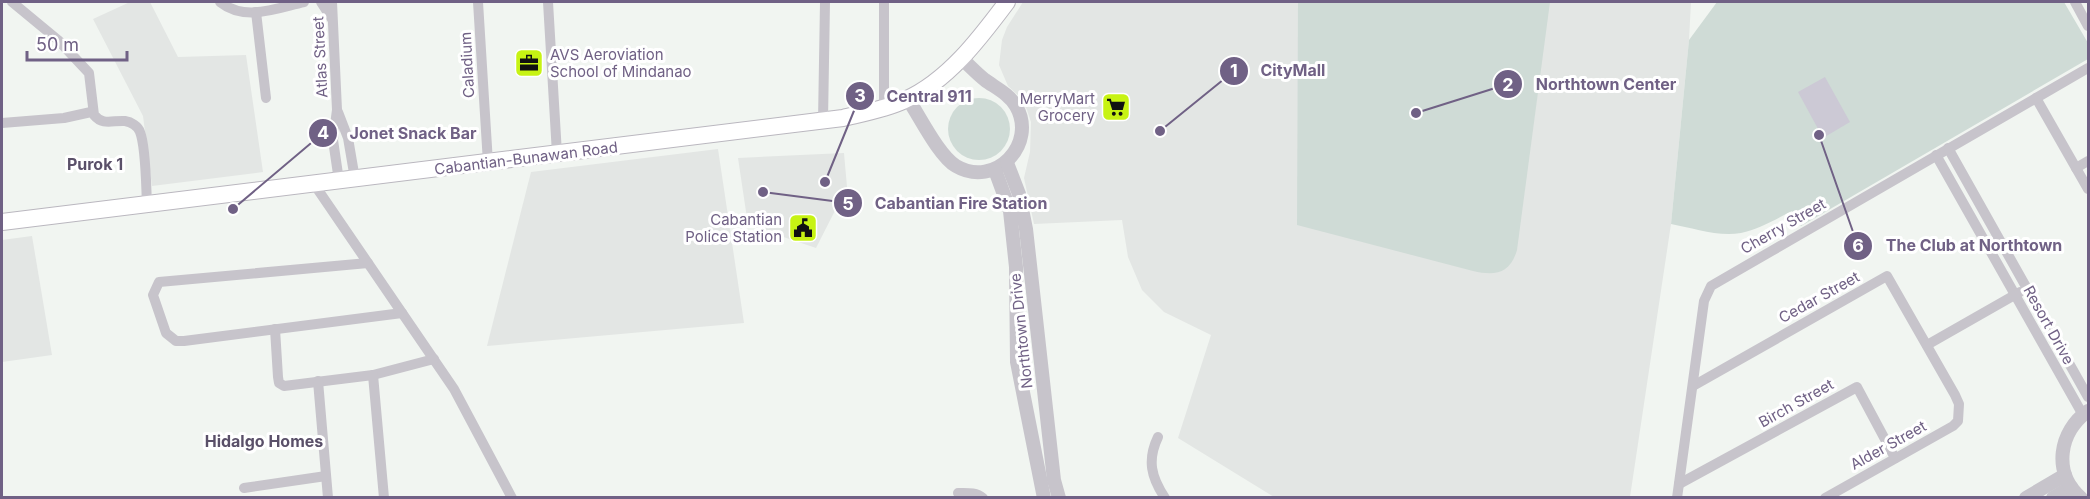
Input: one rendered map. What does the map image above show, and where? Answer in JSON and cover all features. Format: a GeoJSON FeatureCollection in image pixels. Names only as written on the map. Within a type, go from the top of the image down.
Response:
{"type":"FeatureCollection","features":[{"type":"Feature","properties":{"kind":"main road","name":"Cabantian-Bunawan Road"},"geometry":{"type":"LineString","coordinates":[[2,222],[823,121],[884,108],[908,99],[935,82],[961,58],[1007,2]]}},
{"type":"Feature","properties":{"kind":"street"},"geometry":{"type":"LineString","coordinates":[[12,2],[58,40],[89,73],[94,115],[106,122],[126,121],[134,124],[140,132],[146,168],[147,204]]}},
{"type":"Feature","properties":{"kind":"street"},"geometry":{"type":"LineString","coordinates":[[220,2],[239,12],[256,12],[304,2]]}},
{"type":"Feature","properties":{"kind":"street"},"geometry":{"type":"LineString","coordinates":[[321,2],[333,21]]}},
{"type":"Feature","properties":{"kind":"street","name":"Atlas Street"},"geometry":{"type":"LineString","coordinates":[[332,2],[337,110],[333,140],[347,180]]}},
{"type":"Feature","properties":{"kind":"street","name":"Caladium"},"geometry":{"type":"LineString","coordinates":[[478,2],[488,163]]}},
{"type":"Feature","properties":{"kind":"street"},"geometry":{"type":"LineString","coordinates":[[548,2],[557,154]]}},
{"type":"Feature","properties":{"kind":"street"},"geometry":{"type":"LineString","coordinates":[[823,121],[825,2]]}},
{"type":"Feature","properties":{"kind":"street"},"geometry":{"type":"LineString","coordinates":[[884,108],[885,2]]}},
{"type":"Feature","properties":{"kind":"street"},"geometry":{"type":"LineString","coordinates":[[2075,2],[2088,26]]}},
{"type":"Feature","properties":{"kind":"street"},"geometry":{"type":"LineString","coordinates":[[256,12],[266,98]]}},
{"type":"Feature","properties":{"kind":"street"},"geometry":{"type":"LineString","coordinates":[[908,99],[951,163],[977,173],[1001,166],[1014,155],[1022,135],[1020,114],[1009,97],[961,58]]}},
{"type":"Feature","properties":{"kind":"street","name":"Cherry Street"},"geometry":{"type":"LineString","coordinates":[[1677,498],[1704,301],[1711,286],[2088,68]]}},
{"type":"Feature","properties":{"kind":"street"},"geometry":{"type":"LineString","coordinates":[[2036,98],[2088,189]]}},
{"type":"Feature","properties":{"kind":"street","name":"Atlas Street"},"geometry":{"type":"LineString","coordinates":[[337,110],[348,138],[347,180]]}},
{"type":"Feature","properties":{"kind":"street"},"geometry":{"type":"LineString","coordinates":[[2,123],[64,118],[91,112]]}},
{"type":"Feature","properties":{"kind":"street","name":"Resort Drive"},"geometry":{"type":"LineString","coordinates":[[1948,148],[2088,397]]}},
{"type":"Feature","properties":{"kind":"street","name":"Resort Drive"},"geometry":{"type":"LineString","coordinates":[[1936,155],[2015,295],[2086,413]]}},
{"type":"Feature","properties":{"kind":"street"},"geometry":{"type":"LineString","coordinates":[[2076,168],[2088,161]]}},
{"type":"Feature","properties":{"kind":"street","name":"Northtown Drive"},"geometry":{"type":"LineString","coordinates":[[1001,166],[1016,209],[1026,229],[1054,480],[1059,498]]}},
{"type":"Feature","properties":{"kind":"street"},"geometry":{"type":"LineString","coordinates":[[314,184],[454,389],[512,498]]}},
{"type":"Feature","properties":{"kind":"street","name":"Northtown Drive"},"geometry":{"type":"LineString","coordinates":[[1016,209],[1017,362],[1044,498]]}},
{"type":"Feature","properties":{"kind":"street"},"geometry":{"type":"LineString","coordinates":[[368,263],[159,282],[153,295],[166,333],[177,341],[402,313]]}},
{"type":"Feature","properties":{"kind":"street","name":"Cedar Street"},"geometry":{"type":"LineString","coordinates":[[1693,386],[1887,276],[1955,395],[1960,414]]}},
{"type":"Feature","properties":{"kind":"street"},"geometry":{"type":"LineString","coordinates":[[1927,345],[2027,288]]}},
{"type":"Feature","properties":{"kind":"street"},"geometry":{"type":"LineString","coordinates":[[274,329],[279,383],[284,386],[373,375],[434,359]]}},
{"type":"Feature","properties":{"kind":"street"},"geometry":{"type":"LineString","coordinates":[[373,375],[384,498]]}},
{"type":"Feature","properties":{"kind":"street"},"geometry":{"type":"LineString","coordinates":[[318,381],[328,498]]}},
{"type":"Feature","properties":{"kind":"street","name":"Birch Street"},"geometry":{"type":"LineString","coordinates":[[1679,484],[1857,387],[1895,458]]}},
{"type":"Feature","properties":{"kind":"street"},"geometry":{"type":"LineString","coordinates":[[2081,498],[2068,481],[2062,459],[2064,442],[2071,427],[2086,413]]}},
{"type":"Feature","properties":{"kind":"street","name":"Alder Street"},"geometry":{"type":"LineString","coordinates":[[1825,498],[1953,426],[1960,414]]}},
{"type":"Feature","properties":{"kind":"street"},"geometry":{"type":"LineString","coordinates":[[1158,437],[1153,448],[1151,470],[1156,485],[1165,498]]}},
{"type":"Feature","properties":{"kind":"street"},"geometry":{"type":"LineString","coordinates":[[244,488],[326,476]]}},
{"type":"Feature","properties":{"kind":"street"},"geometry":{"type":"LineString","coordinates":[[2026,498],[2068,481]]}},
{"type":"Feature","properties":{"kind":"street"},"geometry":{"type":"LineString","coordinates":[[2053,498],[2068,481]]}},
{"type":"Feature","properties":{"kind":"street"},"geometry":{"type":"LineString","coordinates":[[958,493],[970,492],[979,494],[983,498]]}},
{"type":"Feature","properties":{"kind":"shaded area"},"geometry":{"type":"Polygon","coordinates":[[[130,2],[150,2],[178,57],[246,55],[263,172],[152,186],[143,116],[93,19],[130,2]]]}},
{"type":"Feature","properties":{"kind":"shaded area"},"geometry":{"type":"Polygon","coordinates":[[[1023,2],[1691,2],[1671,224],[1630,497],[1274,497],[1178,438],[1211,335],[1164,312],[1142,290],[1128,257],[1122,220],[1034,224],[1024,178],[1030,152],[1031,122],[1020,97],[1008,86],[999,65],[1002,40],[1007,27],[1023,2]]]}},
{"type":"Feature","properties":{"kind":"shaded area"},"geometry":{"type":"Polygon","coordinates":[[[1298,2],[1550,2],[1517,250],[1506,269],[1495,273],[1473,271],[1297,225],[1298,2]]]}},
{"type":"Feature","properties":{"kind":"shaded area"},"geometry":{"type":"Polygon","coordinates":[[[1717,2],[2064,2],[2088,43],[2088,59],[1801,226],[1792,211],[1741,233],[1715,233],[1671,224],[1689,40],[1717,2]]]}},
{"type":"Feature","properties":{"kind":"shaded area"},"geometry":{"type":"Polygon","coordinates":[[[1825,77],[1850,122],[1823,138],[1798,92],[1825,77]]]}},
{"type":"Feature","properties":{"kind":"shaded area"},"geometry":{"type":"Polygon","coordinates":[[[979,98],[1001,107],[1010,129],[1001,151],[979,160],[957,151],[948,129],[957,107],[979,98]]]}},
{"type":"Feature","properties":{"kind":"shaded area"},"geometry":{"type":"Polygon","coordinates":[[[718,149],[744,323],[487,346],[531,172],[718,149]]]}},
{"type":"Feature","properties":{"kind":"shaded area"},"geometry":{"type":"Polygon","coordinates":[[[844,153],[847,187],[816,248],[748,225],[738,158],[844,153]]]}},
{"type":"Feature","properties":{"kind":"shaded area"},"geometry":{"type":"Polygon","coordinates":[[[32,236],[52,355],[2,362],[2,240],[32,236]]]}},
{"type":"Feature","properties":{"kind":"place","name":"AVS Aeroviation School of Mindanao"},"geometry":{"type":"Point","coordinates":[529,63]}},
{"type":"Feature","properties":{"kind":"place","name":"MerryMart Grocery"},"geometry":{"type":"Point","coordinates":[1116,107]}},
{"type":"Feature","properties":{"kind":"place","name":"Northtown Center"},"geometry":{"type":"Point","coordinates":[1416,113]}},
{"type":"Feature","properties":{"kind":"place","name":"CityMall"},"geometry":{"type":"Point","coordinates":[1160,131]}},
{"type":"Feature","properties":{"kind":"place","name":"The Club at Northtown"},"geometry":{"type":"Point","coordinates":[1819,135]}},
{"type":"Feature","properties":{"kind":"place","name":"Central 911"},"geometry":{"type":"Point","coordinates":[825,182]}},
{"type":"Feature","properties":{"kind":"place","name":"Cabantian Fire Station"},"geometry":{"type":"Point","coordinates":[763,192]}},
{"type":"Feature","properties":{"kind":"place","name":"Jonet Snack Bar"},"geometry":{"type":"Point","coordinates":[233,209]}},
{"type":"Feature","properties":{"kind":"place","name":"Cabantian Police Station"},"geometry":{"type":"Point","coordinates":[803,228]}},
{"type":"Feature","properties":{"kind":"district","name":"Purok 1"},"geometry":{"type":"Point","coordinates":[95,164]}},
{"type":"Feature","properties":{"kind":"district","name":"Hidalgo Homes"},"geometry":{"type":"Point","coordinates":[264,441]}}]}
